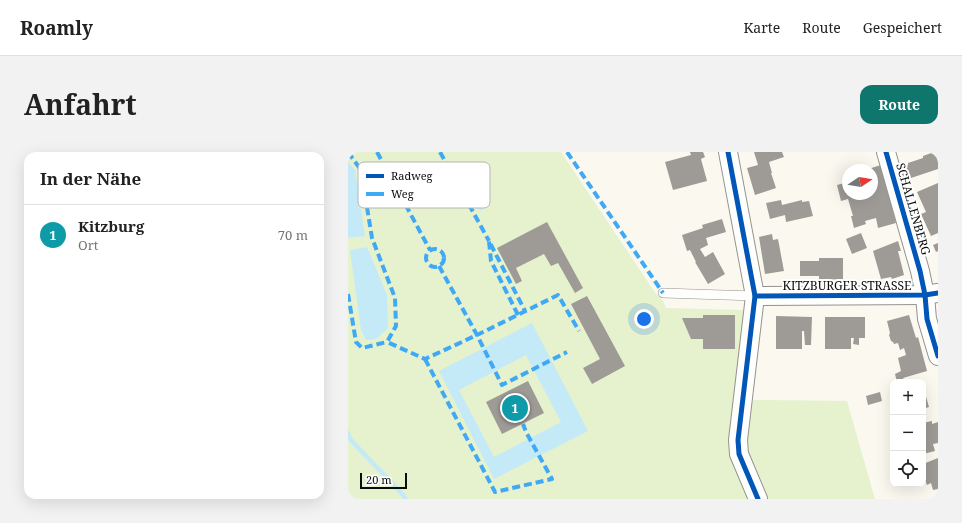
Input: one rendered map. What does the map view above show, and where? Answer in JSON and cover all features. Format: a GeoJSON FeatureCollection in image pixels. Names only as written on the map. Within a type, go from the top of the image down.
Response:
{"type":"FeatureCollection","features":[{"type":"Feature","properties":{"kind":"street"},"geometry":{"type":"LineString","coordinates":[[728,152],[755,296],[738,440],[739,454],[758,499]]}},
{"type":"Feature","properties":{"kind":"street","name":"SCHALLENBERG"},"geometry":{"type":"LineString","coordinates":[[886,152],[920,271],[932,294],[927,319],[938,356]]}},
{"type":"Feature","properties":{"kind":"street","name":"KITZBURGER STRASSE"},"geometry":{"type":"LineString","coordinates":[[755,296],[932,294]]}},
{"type":"Feature","properties":{"kind":"lane","name":"KITZBURGER STRASSE"},"geometry":{"type":"LineString","coordinates":[[663,292],[755,296]]}},
{"type":"Feature","properties":{"kind":"green space"},"geometry":{"type":"Polygon","coordinates":[[[348,152],[561,152],[654,291],[663,301],[666,308],[745,310],[729,443],[746,442],[753,400],[847,401],[875,499],[348,499],[348,152]]]}},
{"type":"Feature","properties":{"kind":"water"},"geometry":{"type":"Polygon","coordinates":[[[348,162],[355,170],[358,190],[358,208],[361,208],[365,236],[348,238],[348,162]]]}},
{"type":"Feature","properties":{"kind":"water"},"geometry":{"type":"Polygon","coordinates":[[[367,247],[387,295],[388,328],[376,339],[366,340],[361,330],[350,250],[367,247]]]}},
{"type":"Feature","properties":{"kind":"water"},"geometry":{"type":"Polygon","coordinates":[[[532,323],[588,431],[494,479],[439,371],[532,323]],[[526,355],[459,390],[494,457],[561,422],[526,355]]]}},
{"type":"Feature","properties":{"kind":"building"},"geometry":{"type":"Polygon","coordinates":[[[690,152],[703,152],[705,157],[701,159],[707,181],[673,190],[665,162],[691,155],[690,152]]]}},
{"type":"Feature","properties":{"kind":"building"},"geometry":{"type":"Polygon","coordinates":[[[754,152],[782,152],[784,157],[769,162],[776,188],[755,195],[747,168],[758,165],[754,152]]]}},
{"type":"Feature","properties":{"kind":"building"},"geometry":{"type":"Polygon","coordinates":[[[938,152],[938,169],[899,182],[897,171],[908,165],[908,163],[923,158],[923,156],[938,152]]]}},
{"type":"Feature","properties":{"kind":"building"},"geometry":{"type":"Polygon","coordinates":[[[881,165],[896,223],[878,228],[876,218],[865,221],[866,224],[854,228],[851,216],[853,216],[848,200],[878,200],[878,166],[881,165]]]}},
{"type":"Feature","properties":{"kind":"building"},"geometry":{"type":"Polygon","coordinates":[[[938,183],[938,233],[931,236],[921,214],[926,212],[917,192],[938,183]]]}},
{"type":"Feature","properties":{"kind":"building"},"geometry":{"type":"Polygon","coordinates":[[[842,184],[842,200],[844,200],[841,201],[837,185],[842,184]]]}},
{"type":"Feature","properties":{"kind":"building"},"geometry":{"type":"Polygon","coordinates":[[[781,200],[782,205],[802,200],[802,202],[809,201],[813,216],[786,222],[785,215],[770,219],[766,203],[781,200]]]}},
{"type":"Feature","properties":{"kind":"building"},"geometry":{"type":"Polygon","coordinates":[[[722,219],[726,232],[706,238],[708,245],[700,249],[705,257],[713,252],[725,274],[708,284],[690,250],[687,251],[682,235],[703,228],[702,225],[722,219]]]}},
{"type":"Feature","properties":{"kind":"building"},"geometry":{"type":"Polygon","coordinates":[[[547,222],[583,288],[575,293],[558,263],[551,266],[544,254],[516,268],[522,281],[516,284],[497,248],[547,222]]]}},
{"type":"Feature","properties":{"kind":"building"},"geometry":{"type":"Polygon","coordinates":[[[861,233],[867,248],[852,254],[846,239],[861,233]]]}},
{"type":"Feature","properties":{"kind":"building"},"geometry":{"type":"Polygon","coordinates":[[[772,234],[773,240],[778,239],[784,271],[765,274],[759,237],[772,234]]]}},
{"type":"Feature","properties":{"kind":"building"},"geometry":{"type":"Polygon","coordinates":[[[898,241],[901,251],[898,251],[904,275],[892,279],[891,277],[881,279],[873,251],[898,241]]]}},
{"type":"Feature","properties":{"kind":"building"},"geometry":{"type":"Polygon","coordinates":[[[938,243],[938,251],[936,252],[933,245],[938,243]]]}},
{"type":"Feature","properties":{"kind":"building"},"geometry":{"type":"Polygon","coordinates":[[[819,258],[843,258],[843,279],[819,280],[819,276],[800,276],[800,261],[819,261],[819,258]]]}},
{"type":"Feature","properties":{"kind":"building"},"geometry":{"type":"Polygon","coordinates":[[[587,296],[625,366],[592,384],[583,368],[600,359],[571,304],[587,296]]]}},
{"type":"Feature","properties":{"kind":"building"},"geometry":{"type":"Polygon","coordinates":[[[703,315],[735,315],[735,349],[703,349],[703,339],[691,339],[682,318],[703,318],[703,315]]]}},
{"type":"Feature","properties":{"kind":"building"},"geometry":{"type":"Polygon","coordinates":[[[909,315],[916,338],[918,337],[927,371],[903,379],[896,379],[895,374],[901,371],[898,358],[906,355],[904,348],[900,350],[898,343],[894,344],[891,341],[887,321],[909,315]]]}},
{"type":"Feature","properties":{"kind":"building"},"geometry":{"type":"Polygon","coordinates":[[[776,316],[812,317],[811,345],[805,345],[804,331],[802,331],[802,349],[776,349],[776,316]]]}},
{"type":"Feature","properties":{"kind":"building"},"geometry":{"type":"Polygon","coordinates":[[[825,317],[865,317],[865,338],[859,338],[859,345],[853,344],[854,338],[851,338],[851,349],[825,349],[825,317]]]}},
{"type":"Feature","properties":{"kind":"building"},"geometry":{"type":"Polygon","coordinates":[[[528,381],[544,413],[502,434],[486,402],[528,381]]]}},
{"type":"Feature","properties":{"kind":"building"},"geometry":{"type":"Polygon","coordinates":[[[880,392],[882,401],[868,405],[866,396],[880,392]]]}},
{"type":"Feature","properties":{"kind":"building"},"geometry":{"type":"Polygon","coordinates":[[[926,396],[929,407],[926,408],[926,396]]]}},
{"type":"Feature","properties":{"kind":"building"},"geometry":{"type":"Polygon","coordinates":[[[932,421],[932,424],[938,422],[938,443],[933,444],[935,451],[926,453],[926,451],[926,422],[932,421]]]}},
{"type":"Feature","properties":{"kind":"building"},"geometry":{"type":"Polygon","coordinates":[[[938,458],[938,489],[933,490],[931,483],[927,485],[926,463],[938,458]]]}},
{"type":"Feature","properties":{"kind":"waterway"},"geometry":{"type":"LineString","coordinates":[[348,433],[350,439],[404,496],[405,499]]}},
{"type":"Feature","properties":{"kind":"marked path"},"geometry":{"type":"LineString","coordinates":[[348,152],[358,166]]}},
{"type":"Feature","properties":{"kind":"marked path"},"geometry":{"type":"LineString","coordinates":[[377,152],[382,162]]}},
{"type":"Feature","properties":{"kind":"marked path"},"geometry":{"type":"LineString","coordinates":[[440,152],[446,162]]}},
{"type":"Feature","properties":{"kind":"marked path"},"geometry":{"type":"LineString","coordinates":[[567,152],[663,293]]}},
{"type":"Feature","properties":{"kind":"marked path"},"geometry":{"type":"LineString","coordinates":[[367,208],[372,238],[395,298],[396,326],[387,342],[425,359],[558,295],[579,331]]}},
{"type":"Feature","properties":{"kind":"marked path"},"geometry":{"type":"LineString","coordinates":[[407,208],[430,250]]}},
{"type":"Feature","properties":{"kind":"marked path"},"geometry":{"type":"LineString","coordinates":[[471,208],[489,241]]}},
{"type":"Feature","properties":{"kind":"marked path"},"geometry":{"type":"LineString","coordinates":[[518,315],[491,261],[489,241],[525,311]]}},
{"type":"Feature","properties":{"kind":"marked path"},"geometry":{"type":"LineString","coordinates":[[435,249],[441,252],[444,258],[441,264],[435,267],[429,264],[426,258],[429,252],[435,249]]}},
{"type":"Feature","properties":{"kind":"marked path"},"geometry":{"type":"LineString","coordinates":[[439,266],[477,335],[502,385],[567,352]]}},
{"type":"Feature","properties":{"kind":"marked path"},"geometry":{"type":"LineString","coordinates":[[348,294],[356,342],[362,348],[387,342]]}},
{"type":"Feature","properties":{"kind":"marked path"},"geometry":{"type":"LineString","coordinates":[[425,359],[495,492],[552,479],[523,424]]}},
{"type":"Feature","properties":{"kind":"cycle path"},"geometry":{"type":"LineString","coordinates":[[728,152],[755,296],[738,440],[739,454],[758,499]]}},
{"type":"Feature","properties":{"kind":"cycle path"},"geometry":{"type":"LineString","coordinates":[[886,152],[920,271],[925,295],[927,319],[938,356]]}},
{"type":"Feature","properties":{"kind":"cycle path"},"geometry":{"type":"LineString","coordinates":[[755,296],[925,295],[938,293]]}},
{"type":"Feature","properties":{"kind":"place","name":"Kitzburg"},"geometry":{"type":"Point","coordinates":[515,408]}}]}
